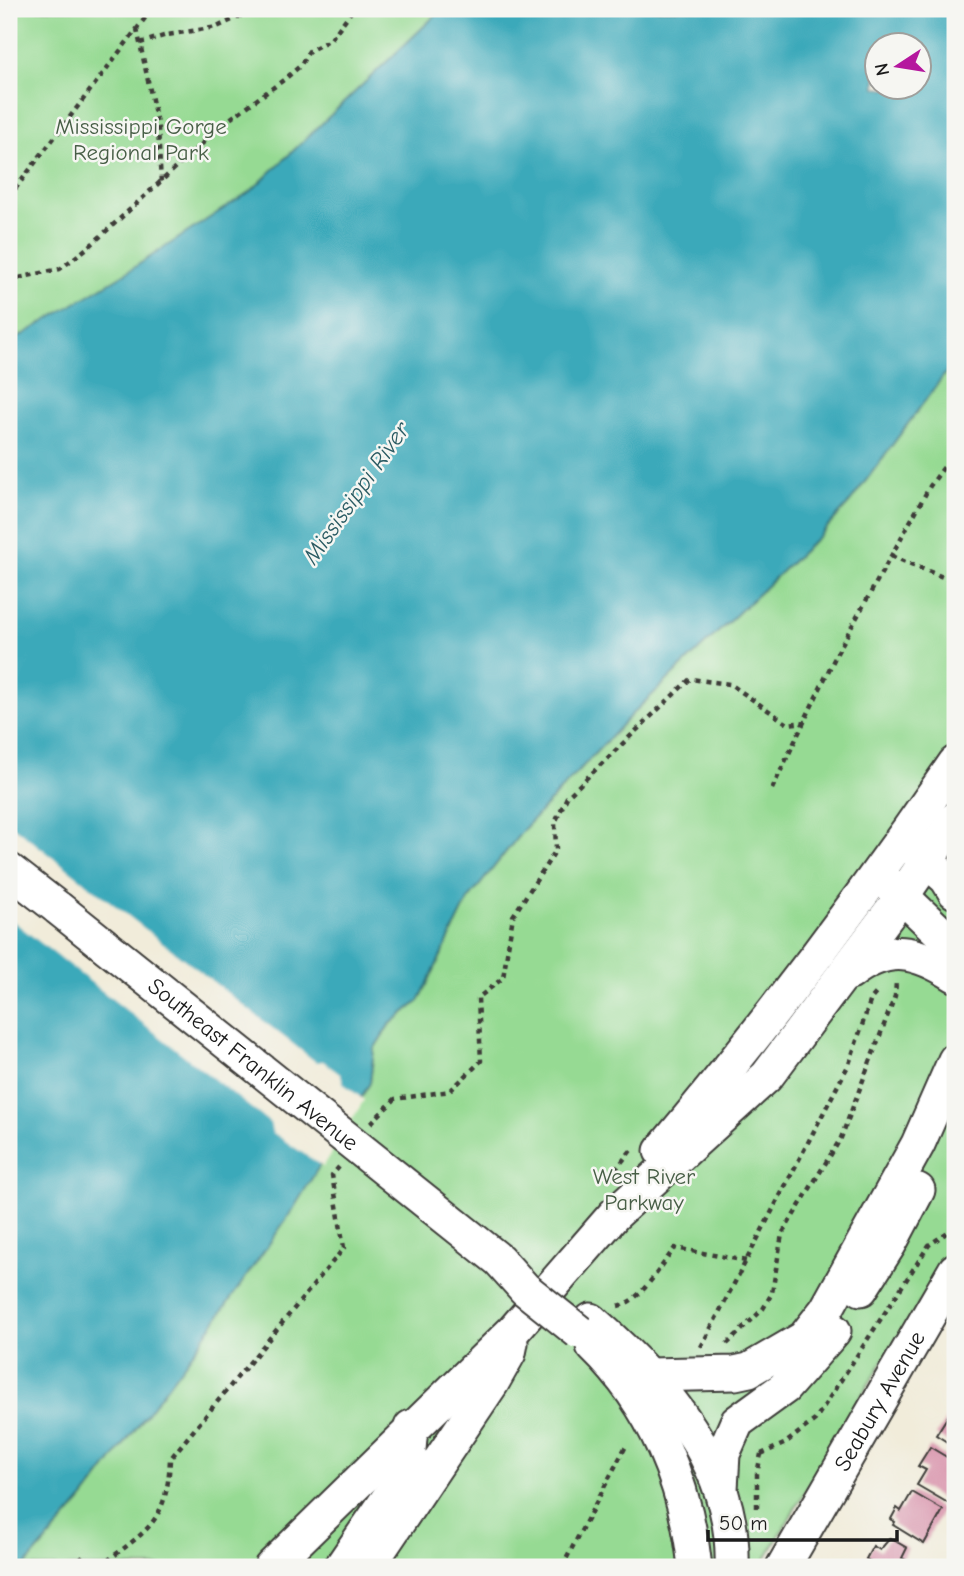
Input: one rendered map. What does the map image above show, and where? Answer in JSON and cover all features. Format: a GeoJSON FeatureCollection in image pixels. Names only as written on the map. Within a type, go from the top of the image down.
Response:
{"type":"FeatureCollection","features":[{"type":"Feature","properties":{"kind":"street"},"geometry":{"type":"LineString","coordinates":[[614,1215],[634,1183],[715,1086],[902,840],[955,763]]}},
{"type":"Feature","properties":{"kind":"street"},"geometry":{"type":"LineString","coordinates":[[271,1567],[411,1427],[513,1331],[614,1215],[767,1076],[903,895],[955,819]]}},
{"type":"Feature","properties":{"kind":"street"},"geometry":{"type":"LineString","coordinates":[[902,840],[928,860],[955,892]]}},
{"type":"Feature","properties":{"kind":"street","name":"Southeast Franklin Avenue"},"geometry":{"type":"LineString","coordinates":[[9,870],[499,1260],[538,1279],[594,1319]]}},
{"type":"Feature","properties":{"kind":"street"},"geometry":{"type":"LineString","coordinates":[[877,873],[950,942],[955,960]]}},
{"type":"Feature","properties":{"kind":"street"},"geometry":{"type":"LineString","coordinates":[[840,981],[879,954],[899,953],[923,957],[955,975]]}},
{"type":"Feature","properties":{"kind":"street"},"geometry":{"type":"LineString","coordinates":[[650,1375],[735,1373],[749,1370],[775,1358],[804,1338],[826,1310],[912,1156],[955,1060]]}},
{"type":"Feature","properties":{"kind":"street"},"geometry":{"type":"LineString","coordinates":[[721,1489],[723,1454],[737,1422],[783,1388],[834,1331],[889,1245],[955,1115]]}},
{"type":"Feature","properties":{"kind":"street","name":"Seabury Avenue"},"geometry":{"type":"LineString","coordinates":[[783,1567],[955,1270]]}},
{"type":"Feature","properties":{"kind":"street"},"geometry":{"type":"LineString","coordinates":[[594,1319],[650,1375],[684,1419],[721,1489],[729,1521],[733,1567]]}},
{"type":"Feature","properties":{"kind":"street"},"geometry":{"type":"LineString","coordinates":[[594,1319],[620,1375],[658,1433],[680,1483],[695,1567]]}},
{"type":"Feature","properties":{"kind":"street"},"geometry":{"type":"LineString","coordinates":[[368,1567],[492,1383],[509,1353],[513,1331]]}},
{"type":"Feature","properties":{"kind":"street"},"geometry":{"type":"LineString","coordinates":[[341,1567],[400,1481],[408,1461],[411,1427]]}},
{"type":"Feature","properties":{"kind":"street"},"geometry":{"type":"LineString","coordinates":[[676,1567],[689,1522]]}},
{"type":"Feature","properties":{"kind":"path"},"geometry":{"type":"LineString","coordinates":[[9,197],[152,9]]}},
{"type":"Feature","properties":{"kind":"path"},"geometry":{"type":"LineString","coordinates":[[141,43],[167,35],[217,27],[256,9]]}},
{"type":"Feature","properties":{"kind":"path"},"geometry":{"type":"LineString","coordinates":[[9,280],[60,269],[161,184],[227,121],[300,66],[309,51],[331,39],[353,9]]}},
{"type":"Feature","properties":{"kind":"path"},"geometry":{"type":"LineString","coordinates":[[137,28],[158,128],[161,184]]}},
{"type":"Feature","properties":{"kind":"path"},"geometry":{"type":"LineString","coordinates":[[772,789],[806,722],[821,682],[930,486],[955,452]]}},
{"type":"Feature","properties":{"kind":"path"},"geometry":{"type":"LineString","coordinates":[[891,556],[955,582]]}},
{"type":"Feature","properties":{"kind":"path"},"geometry":{"type":"LineString","coordinates":[[380,1112],[395,1099],[450,1091],[481,1061],[478,999],[503,978],[513,916],[556,850],[555,823],[567,797],[690,679],[730,684],[788,724],[806,722]]}},
{"type":"Feature","properties":{"kind":"path"},"geometry":{"type":"LineString","coordinates":[[723,1348],[763,1309],[772,1293],[782,1234],[841,1138],[895,996],[897,971],[888,980]]}},
{"type":"Feature","properties":{"kind":"path"},"geometry":{"type":"LineString","coordinates":[[695,1357],[849,1064],[871,999],[880,989]]}},
{"type":"Feature","properties":{"kind":"path"},"geometry":{"type":"LineString","coordinates":[[99,1567],[149,1530],[168,1495],[170,1459],[344,1248],[332,1175]]}},
{"type":"Feature","properties":{"kind":"path"},"geometry":{"type":"LineString","coordinates":[[594,1319],[628,1303],[675,1248],[747,1261]]}},
{"type":"Feature","properties":{"kind":"path"},"geometry":{"type":"LineString","coordinates":[[562,1567],[626,1446]]}},
{"type":"Feature","properties":{"kind":"path"},"geometry":{"type":"LineString","coordinates":[[72,1567],[84,1556]]}},
{"type":"Feature","properties":{"kind":"green space","name":"Mississippi Gorge Regional Park"},"geometry":{"type":"Polygon","coordinates":[[[9,9],[468,9],[310,168],[9,343],[9,9]]]}},
{"type":"Feature","properties":{"kind":"green space","name":"West River Parkway"},"geometry":{"type":"Polygon","coordinates":[[[955,360],[955,1246],[855,1406],[761,1567],[24,1567],[83,1499],[202,1340],[370,1083],[374,1049],[389,1025],[419,1001],[468,900],[524,829],[632,714],[821,534],[850,502],[955,360]]]}},
{"type":"Feature","properties":{"kind":"water","name":"Mississippi River"},"geometry":{"type":"Polygon","coordinates":[[[442,9],[955,9],[955,360],[850,502],[821,534],[632,714],[524,829],[468,900],[419,1001],[389,1025],[374,1049],[370,1083],[292,1211],[202,1340],[83,1499],[24,1567],[9,1567],[9,343],[124,274],[252,190],[442,9]]]}},
{"type":"Feature","properties":{"kind":"pier"},"geometry":{"type":"Polygon","coordinates":[[[9,823],[316,1062],[323,1061],[341,1075],[344,1084],[364,1100],[323,1167],[272,1132],[270,1123],[9,918],[9,823]]]}},
{"type":"Feature","properties":{"kind":"building"},"geometry":{"type":"Polygon","coordinates":[[[953,1408],[955,1409],[955,1447],[936,1435],[953,1408]]]}},
{"type":"Feature","properties":{"kind":"building"},"geometry":{"type":"Polygon","coordinates":[[[930,1447],[955,1462],[955,1507],[917,1485],[926,1470],[918,1466],[930,1447]]]}},
{"type":"Feature","properties":{"kind":"building"},"geometry":{"type":"Polygon","coordinates":[[[912,1492],[943,1510],[924,1544],[893,1525],[895,1522],[891,1519],[897,1508],[901,1511],[912,1492]]]}},
{"type":"Feature","properties":{"kind":"building"},"geometry":{"type":"Polygon","coordinates":[[[890,1538],[907,1548],[902,1558],[918,1567],[869,1567],[871,1562],[866,1559],[873,1546],[880,1550],[890,1538]]]}}]}
